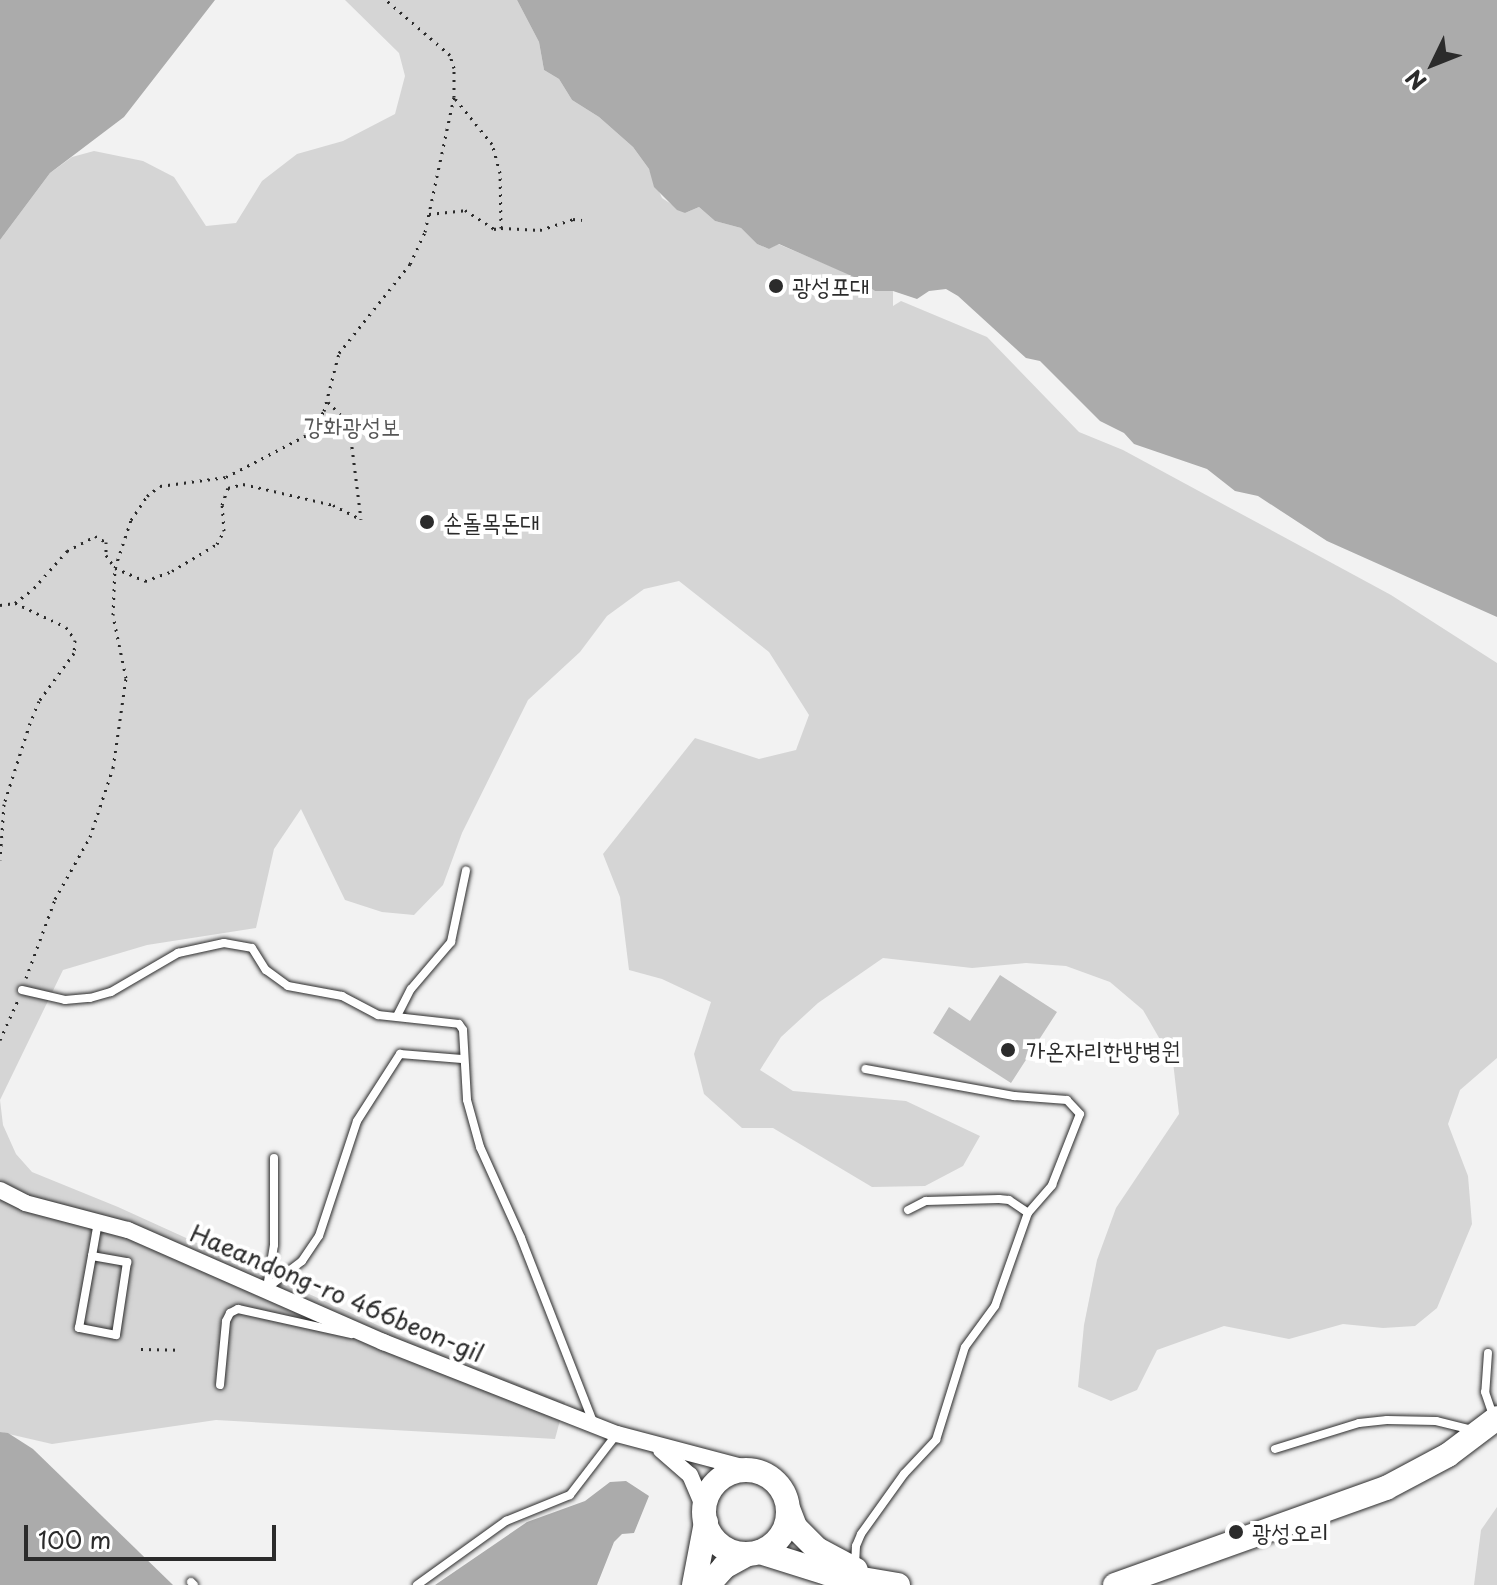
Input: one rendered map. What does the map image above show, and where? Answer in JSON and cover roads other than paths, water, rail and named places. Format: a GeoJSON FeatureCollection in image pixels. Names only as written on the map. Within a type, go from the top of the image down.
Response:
{"type":"FeatureCollection","features":[{"type":"Feature","properties":{"kind":"main road"},"geometry":{"type":"LineString","coordinates":[[1115,1585],[1377,1491],[1426,1468],[1491,1423]]}},
{"type":"Feature","properties":{"kind":"main road"},"geometry":{"type":"LineString","coordinates":[[694,1585],[708,1494],[729,1473],[757,1471],[780,1486],[795,1527],[817,1549],[855,1570],[899,1585]]}},
{"type":"Feature","properties":{"kind":"main road"},"geometry":{"type":"LineString","coordinates":[[708,1585],[724,1567],[781,1536],[789,1511]]}},
{"type":"Feature","properties":{"kind":"main road"},"geometry":{"type":"LineString","coordinates":[[705,1515],[722,1546],[827,1573],[899,1585]]}},
{"type":"Feature","properties":{"kind":"street","name":"Haeandong-ro 466beon-gil"},"geometry":{"type":"LineString","coordinates":[[0,1190],[25,1203],[128,1230],[267,1288],[383,1342],[617,1434],[757,1471]]}},
{"type":"Feature","properties":{"kind":"street"},"geometry":{"type":"LineString","coordinates":[[653,1444],[690,1475],[705,1515]]}},
{"type":"Feature","properties":{"kind":"lane"},"geometry":{"type":"LineString","coordinates":[[397,1016],[411,989],[456,934],[466,871]]}},
{"type":"Feature","properties":{"kind":"lane"},"geometry":{"type":"LineString","coordinates":[[22,990],[65,1000],[90,998],[111,992],[178,953],[224,943],[252,948],[266,970],[288,986],[342,996],[378,1015],[459,1024],[463,1030],[462,1059],[467,1100],[480,1147],[521,1238],[594,1425]]}},
{"type":"Feature","properties":{"kind":"lane"},"geometry":{"type":"LineString","coordinates":[[267,1288],[302,1261],[319,1236],[357,1121],[400,1054],[462,1059]]}},
{"type":"Feature","properties":{"kind":"lane"},"geometry":{"type":"LineString","coordinates":[[855,1570],[854,1556],[861,1534],[904,1474],[936,1440],[965,1347],[995,1306],[1028,1213],[1046,1196],[1080,1114],[1076,1105],[1067,1100],[1014,1096],[865,1069]]}},
{"type":"Feature","properties":{"kind":"lane"},"geometry":{"type":"LineString","coordinates":[[267,1288],[274,1245],[274,1158]]}},
{"type":"Feature","properties":{"kind":"lane"},"geometry":{"type":"LineString","coordinates":[[908,1210],[926,1201],[999,1199],[1009,1200],[1028,1213]]}},
{"type":"Feature","properties":{"kind":"lane"},"geometry":{"type":"LineString","coordinates":[[92,1256],[127,1262],[116,1335],[79,1328],[98,1221]]}},
{"type":"Feature","properties":{"kind":"lane"},"geometry":{"type":"LineString","coordinates":[[220,1385],[226,1321],[230,1313],[238,1309],[383,1342]]}},
{"type":"Feature","properties":{"kind":"lane"},"geometry":{"type":"LineString","coordinates":[[1275,1449],[1359,1423],[1387,1420],[1491,1423],[1485,1392],[1488,1353]]}},
{"type":"Feature","properties":{"kind":"lane"},"geometry":{"type":"LineString","coordinates":[[417,1585],[506,1521],[570,1495],[617,1434]]}},
{"type":"Feature","properties":{"kind":"place","name":"광성포대"},"geometry":{"type":"Point","coordinates":[776,286]}},
{"type":"Feature","properties":{"kind":"place","name":"손돌목돈대"},"geometry":{"type":"Point","coordinates":[427,522]}},
{"type":"Feature","properties":{"kind":"place","name":"가온자리한방병원"},"geometry":{"type":"Point","coordinates":[1008,1050]}},
{"type":"Feature","properties":{"kind":"place","name":"광성오리"},"geometry":{"type":"Point","coordinates":[1236,1532]}},
{"type":"Feature","properties":{"kind":"park label","name":"강화광성보"},"geometry":{"type":"Point","coordinates":[352,426]}}]}
